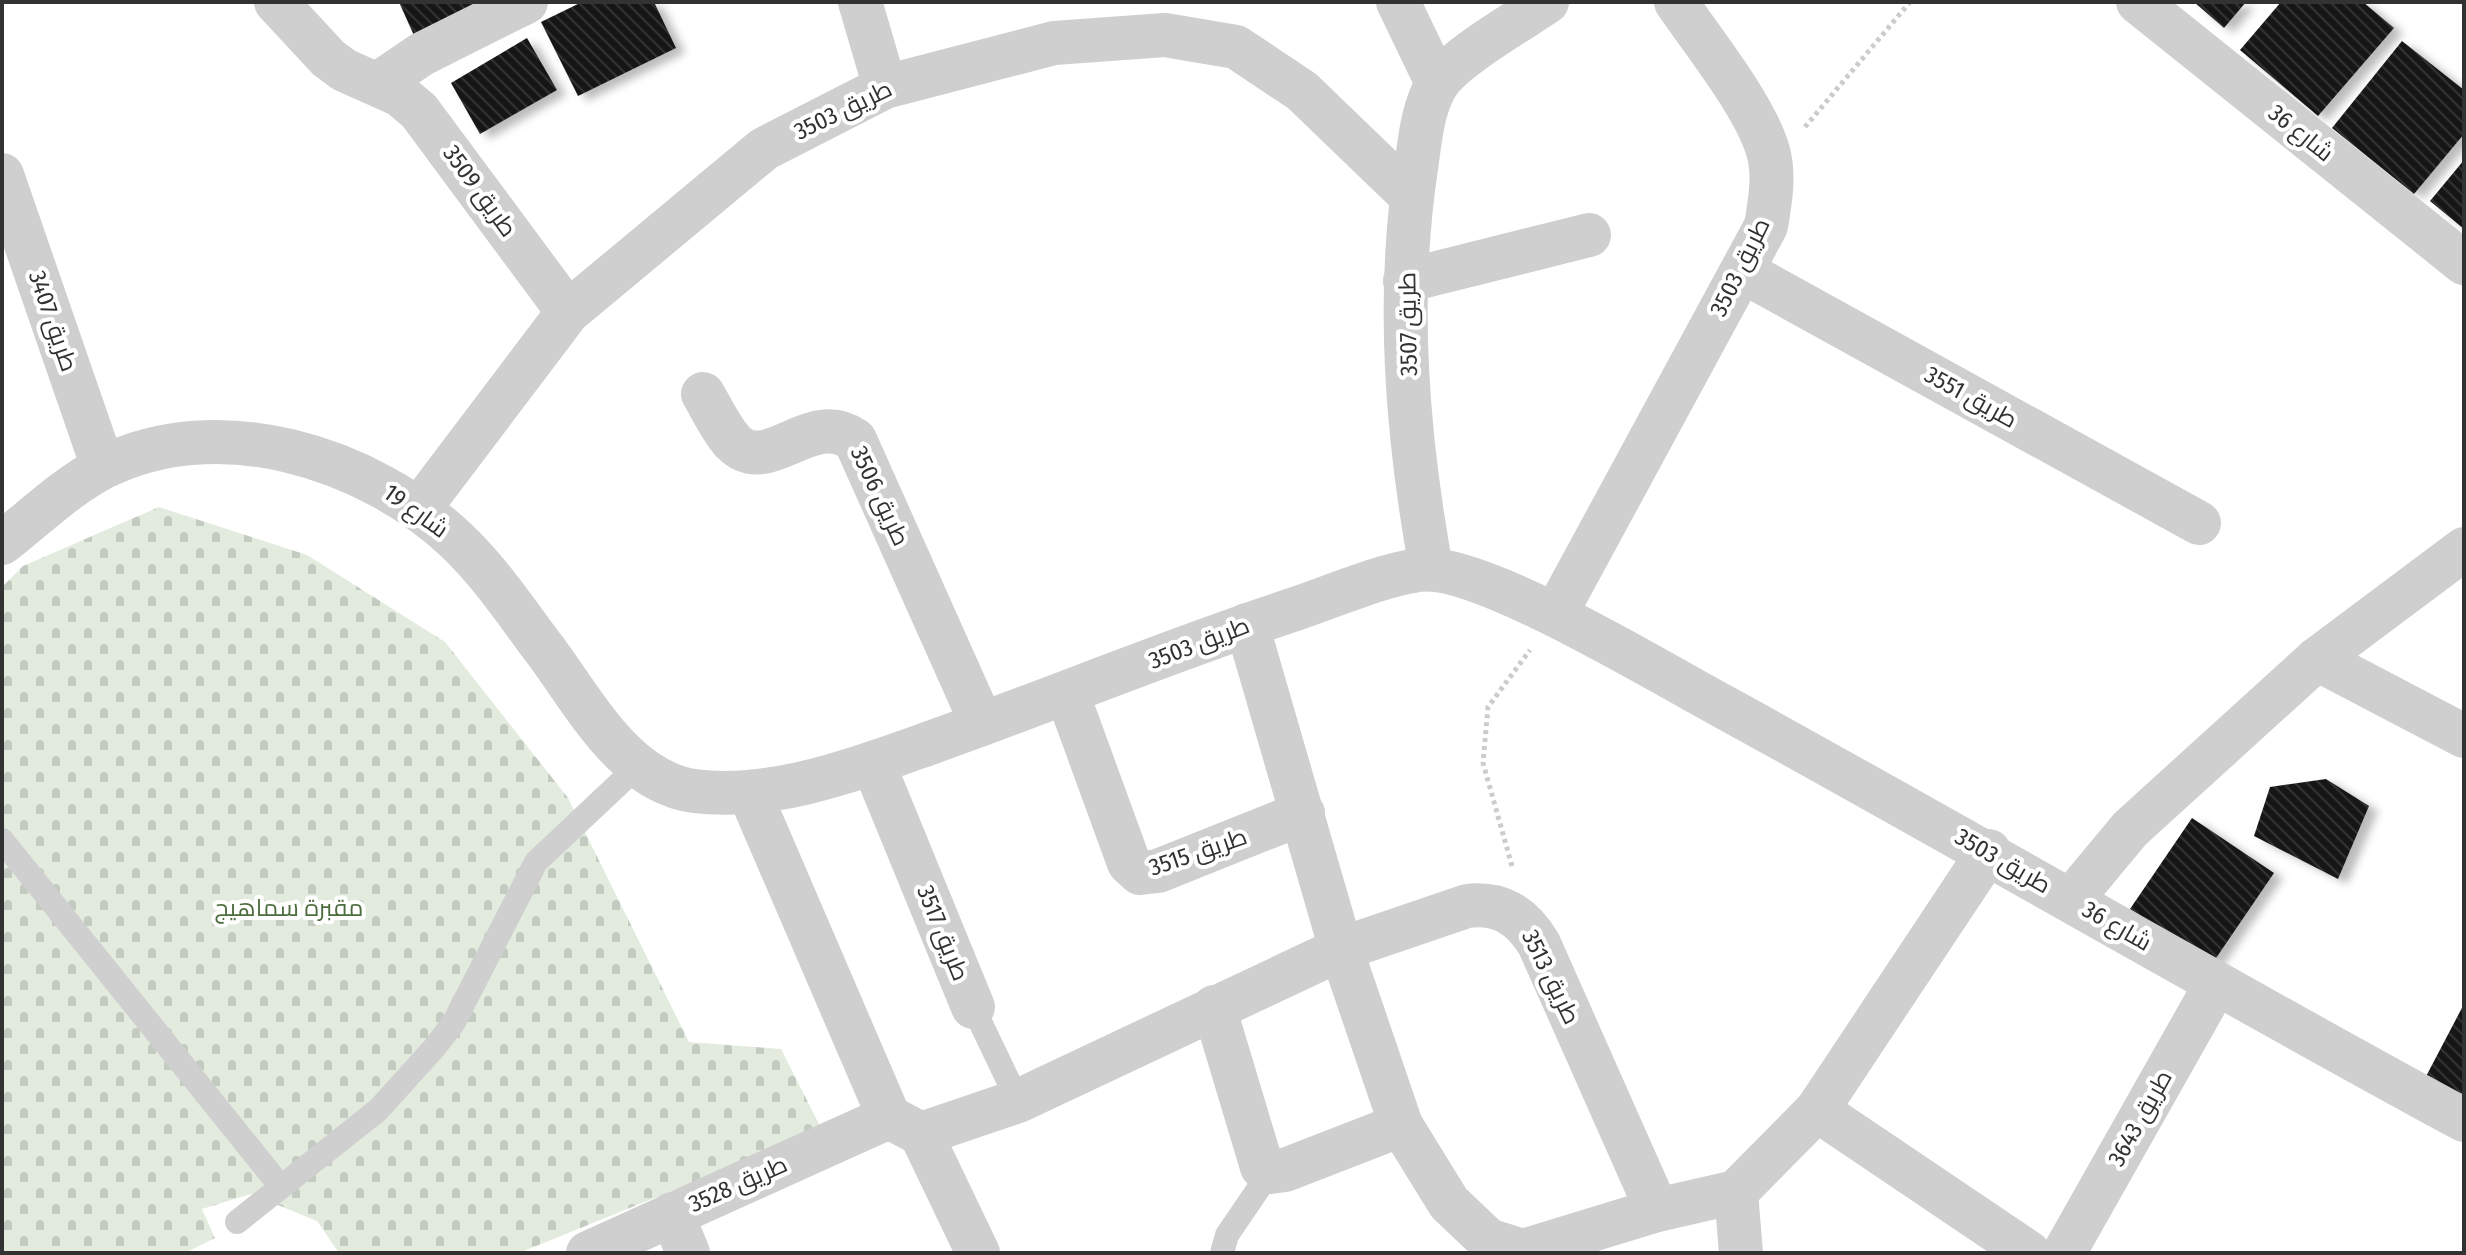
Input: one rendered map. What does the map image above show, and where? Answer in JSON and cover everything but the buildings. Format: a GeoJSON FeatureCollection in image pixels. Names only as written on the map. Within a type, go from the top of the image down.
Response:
{"type":"FeatureCollection","features":[{"type":"Feature","properties":{"kind":"street","name":"طريق 3509"},"geometry":{"type":"LineString","coordinates":[[276,2],[328,58],[344,70],[400,95],[435,128],[568,312]]}},
{"type":"Feature","properties":{"kind":"street"},"geometry":{"type":"LineString","coordinates":[[379,83],[422,54],[526,2]]}},
{"type":"Feature","properties":{"kind":"street"},"geometry":{"type":"LineString","coordinates":[[860,2],[885,87]]}},
{"type":"Feature","properties":{"kind":"street"},"geometry":{"type":"LineString","coordinates":[[1398,2],[1437,83],[1463,60],[1547,2]]}},
{"type":"Feature","properties":{"kind":"street","name":"طريق 3503"},"geometry":{"type":"LineString","coordinates":[[1555,615],[1766,226],[1771,189],[1768,151],[1744,103],[1676,2]]}},
{"type":"Feature","properties":{"kind":"street","name":"شارع 36"},"geometry":{"type":"LineString","coordinates":[[2138,2],[2464,263]]}},
{"type":"Feature","properties":{"kind":"street","name":"طريق 3503"},"geometry":{"type":"LineString","coordinates":[[419,509],[568,312],[764,149],[885,87],[1054,43],[1165,35],[1236,47],[1302,91],[1412,197]]}},
{"type":"Feature","properties":{"kind":"street","name":"طريق 3507"},"geometry":{"type":"LineString","coordinates":[[1431,568],[1417,489],[1405,281],[1412,197],[1425,113],[1437,83]]}},
{"type":"Feature","properties":{"kind":"street","name":"طريق 3407"},"geometry":{"type":"LineString","coordinates":[[2,175],[103,467]]}},
{"type":"Feature","properties":{"kind":"street"},"geometry":{"type":"LineString","coordinates":[[1405,281],[1589,235]]}},
{"type":"Feature","properties":{"kind":"street","name":"طريق 3551"},"geometry":{"type":"LineString","coordinates":[[1742,271],[2199,523]]}},
{"type":"Feature","properties":{"kind":"street","name":"طريق 3506"},"geometry":{"type":"LineString","coordinates":[[703,394],[734,443],[748,451],[763,452],[828,429],[843,432],[855,440],[982,724]]}},
{"type":"Feature","properties":{"kind":"street","name":"شارع 19"},"geometry":{"type":"LineString","coordinates":[[2,543],[103,467],[164,447],[229,444],[292,452],[336,465],[379,484],[419,509],[459,542],[494,582],[614,741],[638,766],[663,784],[694,791],[750,794]]}},
{"type":"Feature","properties":{"kind":"street","name":"شارع 36"},"geometry":{"type":"LineString","coordinates":[[2464,549],[2317,659],[2130,829],[2071,900],[2216,984],[2464,1120]]}},
{"type":"Feature","properties":{"kind":"street","name":"طريق 3503"},"geometry":{"type":"LineString","coordinates":[[750,794],[873,763],[1247,625],[1402,573],[1431,568],[1464,575],[1555,615],[1989,851],[2071,900]]}},
{"type":"Feature","properties":{"kind":"street"},"geometry":{"type":"LineString","coordinates":[[1247,625],[1341,949],[1401,1125],[1476,1247],[1523,1251],[1657,1210],[1736,1192],[1817,1110],[1989,851]]}},
{"type":"Feature","properties":{"kind":"street"},"geometry":{"type":"LineString","coordinates":[[2317,659],[2464,736]]}},
{"type":"Feature","properties":{"kind":"street","name":"طريق 3515"},"geometry":{"type":"LineString","coordinates":[[1067,693],[1129,863],[1140,873],[1158,871],[1303,813]]}},
{"type":"Feature","properties":{"kind":"street","name":"طريق 3517"},"geometry":{"type":"LineString","coordinates":[[873,763],[973,1007]]}},
{"type":"Feature","properties":{"kind":"street"},"geometry":{"type":"LineString","coordinates":[[750,794],[905,1125],[978,1253]]}},
{"type":"Feature","properties":{"kind":"street","name":"طريق 3513"},"geometry":{"type":"LineString","coordinates":[[1341,949],[1467,906],[1487,904],[1526,922],[1539,944],[1657,1210]]}},
{"type":"Feature","properties":{"kind":"street"},"geometry":{"type":"LineString","coordinates":[[905,1125],[1018,1101],[1341,949]]}},
{"type":"Feature","properties":{"kind":"street","name":"طريق 3643"},"geometry":{"type":"LineString","coordinates":[[2064,1253],[2216,984]]}},
{"type":"Feature","properties":{"kind":"street"},"geometry":{"type":"LineString","coordinates":[[1214,1007],[1258,1160],[1270,1172],[1285,1170],[1401,1125]]}},
{"type":"Feature","properties":{"kind":"street"},"geometry":{"type":"LineString","coordinates":[[1817,1110],[2029,1253]]}},
{"type":"Feature","properties":{"kind":"street","name":"طريق 3528"},"geometry":{"type":"LineString","coordinates":[[588,1253],[680,1234],[905,1125]]}},
{"type":"Feature","properties":{"kind":"street"},"geometry":{"type":"LineString","coordinates":[[1736,1192],[1741,1253]]}},
{"type":"Feature","properties":{"kind":"lane"},"geometry":{"type":"LineString","coordinates":[[237,1222],[378,1110],[435,1047],[454,1022],[536,862],[638,766]]}},
{"type":"Feature","properties":{"kind":"lane"},"geometry":{"type":"LineString","coordinates":[[2,840],[281,1187]]}},
{"type":"Feature","properties":{"kind":"lane","name":"طريق 3517"},"geometry":{"type":"LineString","coordinates":[[973,1007],[1018,1101]]}},
{"type":"Feature","properties":{"kind":"lane"},"geometry":{"type":"LineString","coordinates":[[1222,1253],[1227,1235],[1270,1172]]}},
{"type":"Feature","properties":{"kind":"path"},"geometry":{"type":"LineString","coordinates":[[1768,151],[1797,136],[1910,2]]}},
{"type":"Feature","properties":{"kind":"path"},"geometry":{"type":"LineString","coordinates":[[1507,911],[1512,862],[1483,763],[1488,707],[1555,615]]}},
{"type":"Feature","properties":{"kind":"green space","name":"مقبرة سماهيج"},"geometry":{"type":"Polygon","coordinates":[[[159,507],[307,555],[445,642],[568,798],[689,1042],[781,1049],[822,1130],[519,1253],[339,1253],[317,1221],[251,1194],[202,1209],[215,1238],[185,1253],[2,1253],[2,587],[23,566],[159,507]]]}}]}
